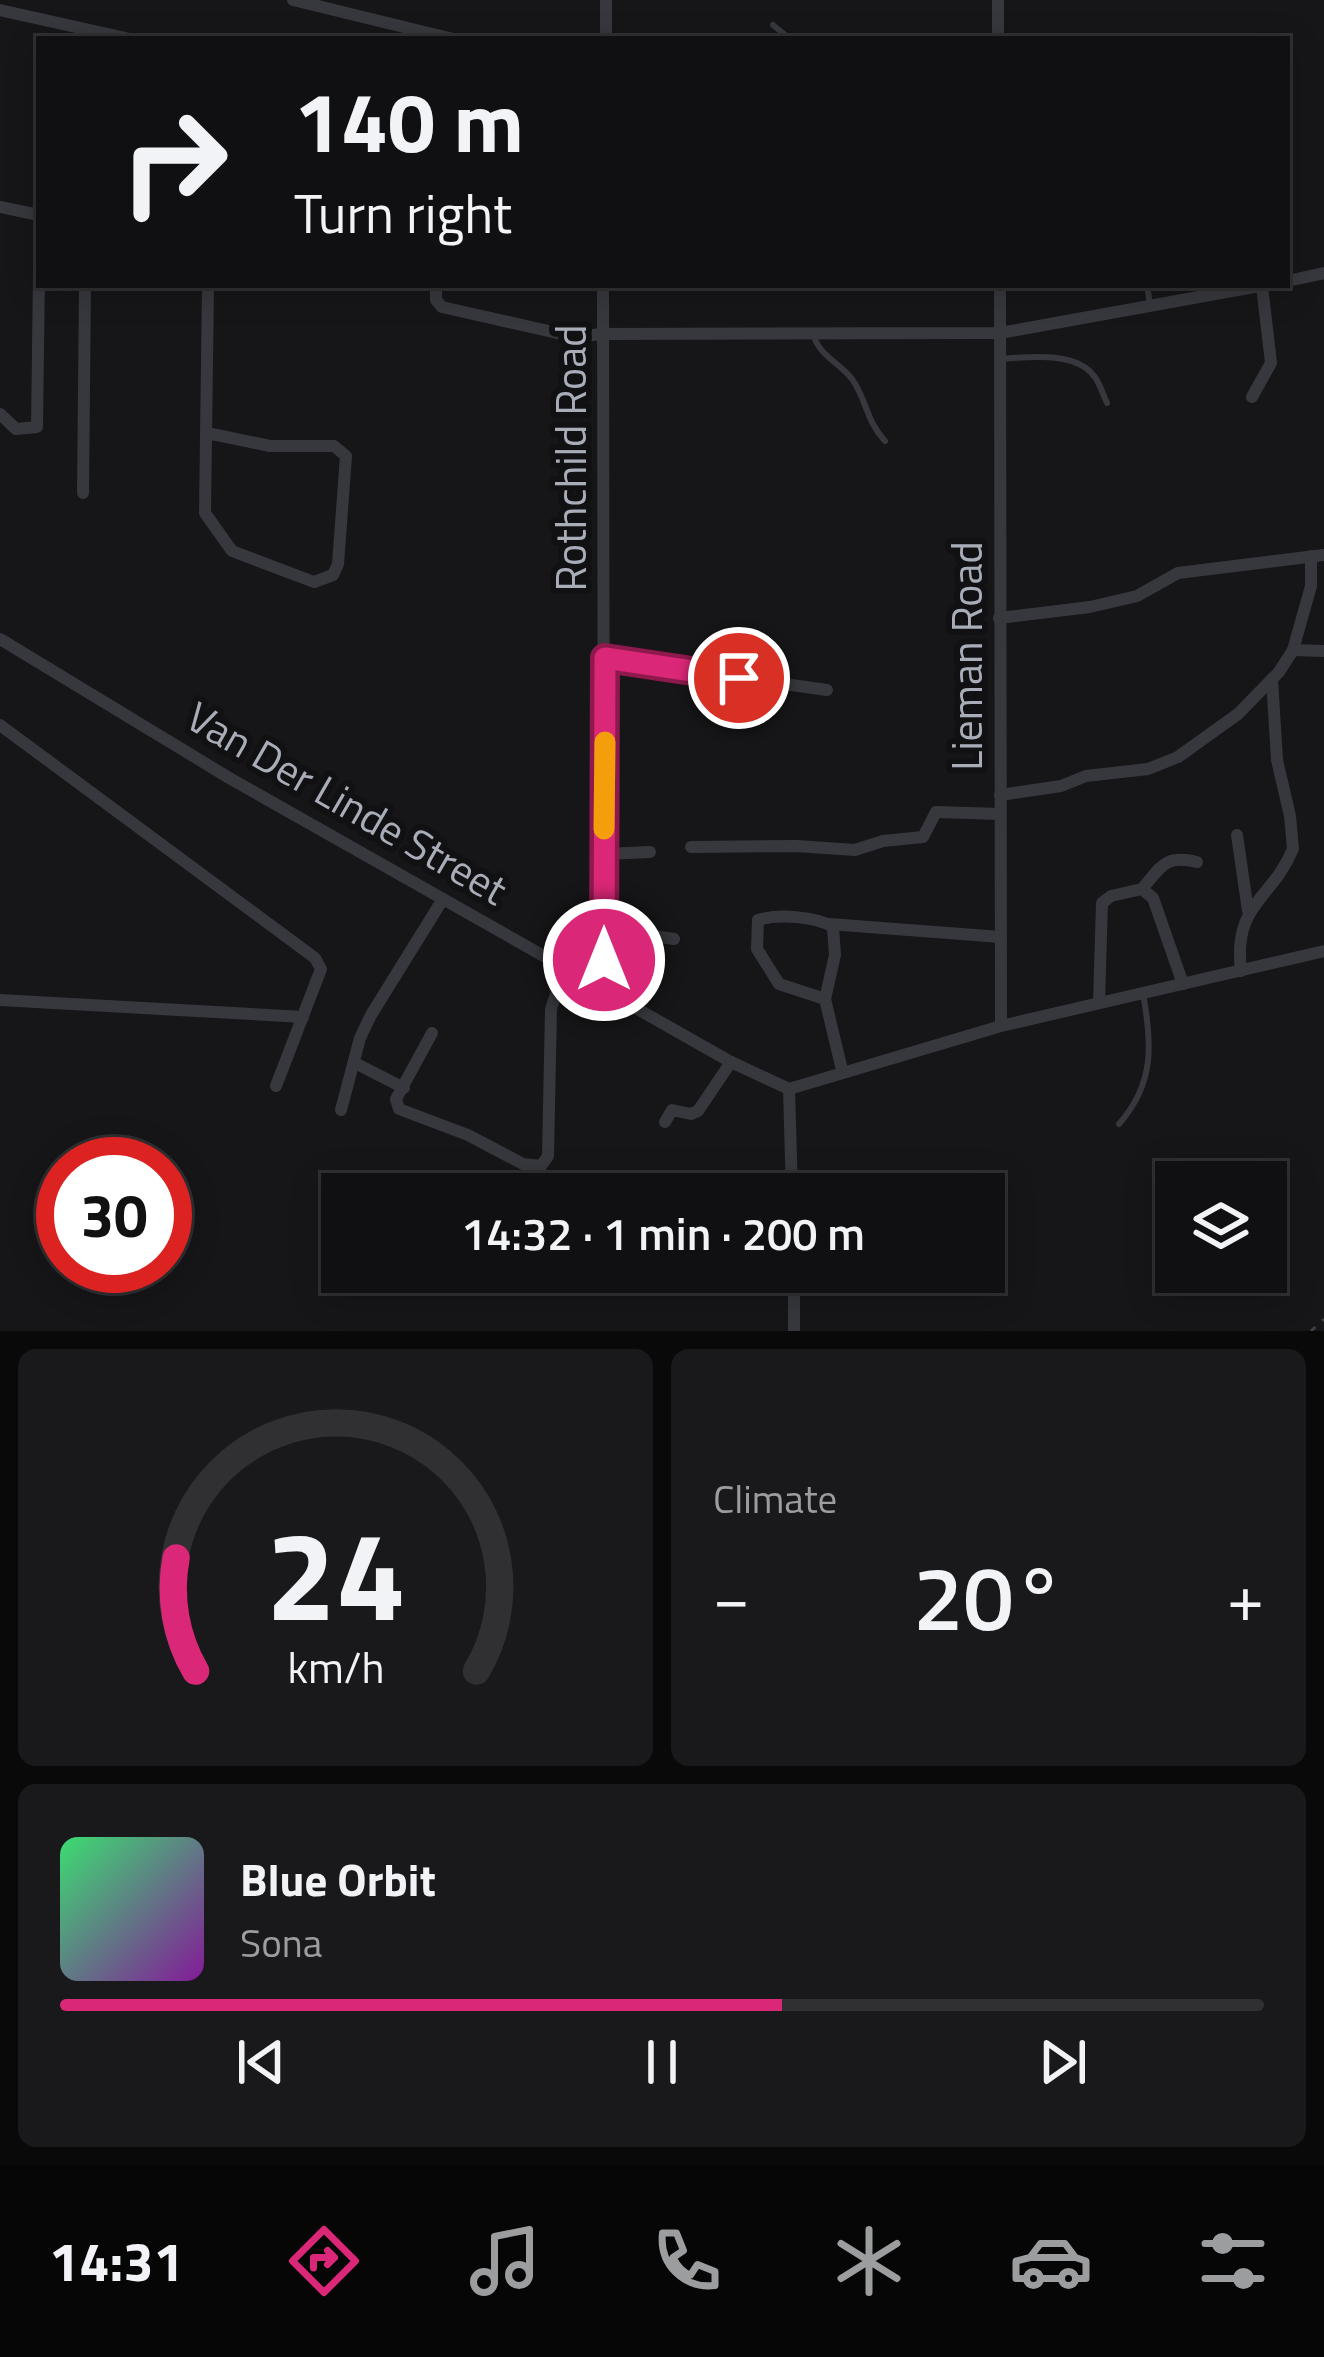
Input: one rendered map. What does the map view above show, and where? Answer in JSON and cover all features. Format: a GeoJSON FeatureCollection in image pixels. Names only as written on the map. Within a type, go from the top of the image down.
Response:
{"type":"FeatureCollection","features":[{"type":"Feature","properties":{"kind":"street"},"geometry":{"type":"LineString","coordinates":[[292,0],[441,36]]}},
{"type":"Feature","properties":{"kind":"street"},"geometry":{"type":"LineString","coordinates":[[606,0],[606,36]]}},
{"type":"Feature","properties":{"kind":"street"},"geometry":{"type":"LineString","coordinates":[[998,0],[998,36]]}},
{"type":"Feature","properties":{"kind":"street"},"geometry":{"type":"LineString","coordinates":[[0,10],[117,36]]}},
{"type":"Feature","properties":{"kind":"street"},"geometry":{"type":"LineString","coordinates":[[0,207],[36,214]]}},
{"type":"Feature","properties":{"kind":"street"},"geometry":{"type":"LineString","coordinates":[[1290,280],[1324,273]]}},
{"type":"Feature","properties":{"kind":"street"},"geometry":{"type":"LineString","coordinates":[[0,414],[16,429],[37,427],[39,288]]}},
{"type":"Feature","properties":{"kind":"street"},"geometry":{"type":"LineString","coordinates":[[83,494],[85,288]]}},
{"type":"Feature","properties":{"kind":"street"},"geometry":{"type":"LineString","coordinates":[[207,433],[270,446],[334,446],[346,456],[348,478],[333,575],[314,582],[232,550],[205,513],[208,288]]}},
{"type":"Feature","properties":{"kind":"street"},"geometry":{"type":"LineString","coordinates":[[436,288],[442,308],[575,337],[1000,333],[1247,288]]}},
{"type":"Feature","properties":{"kind":"street","name":"Rothchild Road"},"geometry":{"type":"LineString","coordinates":[[604,288],[604,991]]}},
{"type":"Feature","properties":{"kind":"street","name":"Lieman Road"},"geometry":{"type":"LineString","coordinates":[[1000,288],[1001,1026]]}},
{"type":"Feature","properties":{"kind":"street"},"geometry":{"type":"LineString","coordinates":[[1252,397],[1271,363],[1263,288]]}},
{"type":"Feature","properties":{"kind":"street"},"geometry":{"type":"LineString","coordinates":[[999,618],[1119,601],[1178,573],[1318,555],[1293,650],[1238,714],[1178,757],[1148,769],[1086,776],[1061,786],[1000,795]]}},
{"type":"Feature","properties":{"kind":"street","name":"Van Der Linde Street"},"geometry":{"type":"LineString","coordinates":[[0,639],[231,779],[731,1062],[789,1089]]}},
{"type":"Feature","properties":{"kind":"street"},"geometry":{"type":"LineString","coordinates":[[1293,650],[1324,651]]}},
{"type":"Feature","properties":{"kind":"street"},"geometry":{"type":"LineString","coordinates":[[605,658],[827,690]]}},
{"type":"Feature","properties":{"kind":"street"},"geometry":{"type":"LineString","coordinates":[[1241,971],[1238,948],[1248,911],[1293,849],[1276,760],[1272,679]]}},
{"type":"Feature","properties":{"kind":"street"},"geometry":{"type":"LineString","coordinates":[[0,725],[315,958],[320,969],[275,1086]]}},
{"type":"Feature","properties":{"kind":"street"},"geometry":{"type":"LineString","coordinates":[[691,847],[855,850],[923,837],[936,812],[1000,814]]}},
{"type":"Feature","properties":{"kind":"street"},"geometry":{"type":"LineString","coordinates":[[1237,836],[1248,911]]}},
{"type":"Feature","properties":{"kind":"street"},"geometry":{"type":"LineString","coordinates":[[604,854],[650,852]]}},
{"type":"Feature","properties":{"kind":"street"},"geometry":{"type":"LineString","coordinates":[[1099,1003],[1102,903],[1142,889],[1168,861],[1178,857],[1197,862]]}},
{"type":"Feature","properties":{"kind":"street"},"geometry":{"type":"LineString","coordinates":[[1142,889],[1153,898],[1183,984]]}},
{"type":"Feature","properties":{"kind":"street"},"geometry":{"type":"LineString","coordinates":[[341,1110],[371,1015],[443,899]]}},
{"type":"Feature","properties":{"kind":"street"},"geometry":{"type":"LineString","coordinates":[[825,999],[779,984],[758,949],[758,920],[817,919],[828,924],[1001,937]]}},
{"type":"Feature","properties":{"kind":"street"},"geometry":{"type":"LineString","coordinates":[[828,924],[836,944],[825,999],[842,1070]]}},
{"type":"Feature","properties":{"kind":"street"},"geometry":{"type":"LineString","coordinates":[[604,929],[674,939]]}},
{"type":"Feature","properties":{"kind":"street"},"geometry":{"type":"LineString","coordinates":[[792,1173],[789,1089],[1001,1026],[1324,951]]}},
{"type":"Feature","properties":{"kind":"street"},"geometry":{"type":"LineString","coordinates":[[432,1033],[396,1100],[400,1109],[468,1135],[523,1164],[545,1164],[551,1009],[565,966]]}},
{"type":"Feature","properties":{"kind":"street"},"geometry":{"type":"LineString","coordinates":[[0,1000],[303,1017]]}},
{"type":"Feature","properties":{"kind":"street"},"geometry":{"type":"LineString","coordinates":[[665,1122],[672,1110],[698,1112],[731,1062]]}},
{"type":"Feature","properties":{"kind":"street"},"geometry":{"type":"LineString","coordinates":[[355,1063],[404,1088]]}},
{"type":"Feature","properties":{"kind":"street"},"geometry":{"type":"LineString","coordinates":[[794,1293],[794,1331]]}},
{"type":"Feature","properties":{"kind":"lane"},"geometry":{"type":"LineString","coordinates":[[773,26],[786,36]]}},
{"type":"Feature","properties":{"kind":"lane"},"geometry":{"type":"LineString","coordinates":[[1147,288],[1150,306]]}},
{"type":"Feature","properties":{"kind":"lane"},"geometry":{"type":"LineString","coordinates":[[813,334],[818,349],[851,378],[871,426],[885,441]]}},
{"type":"Feature","properties":{"kind":"lane"},"geometry":{"type":"LineString","coordinates":[[1000,359],[1042,356],[1074,364],[1093,373],[1107,403]]}},
{"type":"Feature","properties":{"kind":"lane"},"geometry":{"type":"LineString","coordinates":[[1119,1124],[1132,1109],[1152,1053],[1143,993]]}},
{"type":"Feature","properties":{"kind":"path"},"geometry":{"type":"LineString","coordinates":[[1310,1331],[1324,1319]]}},
{"type":"Feature","properties":{"kind":"slow traffic"},"geometry":{"type":"LineString","coordinates":[[604,829],[605,742]]}},
{"type":"Feature","properties":{"kind":"route"},"geometry":{"type":"LineString","coordinates":[[604,960],[605,658],[739,678]]}}]}
